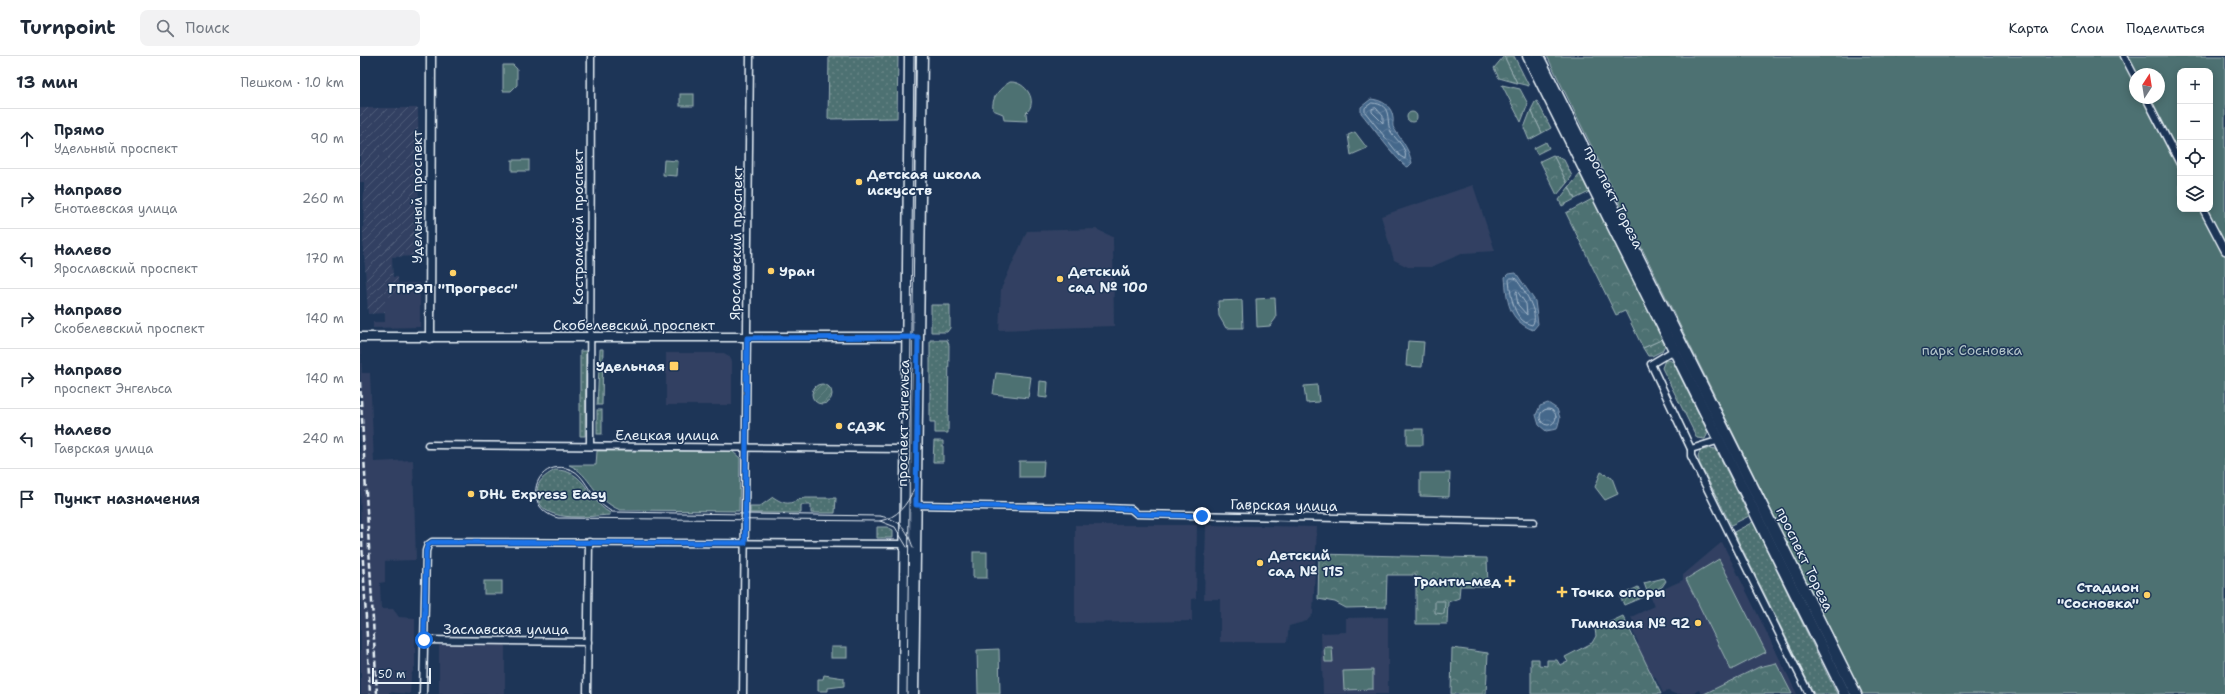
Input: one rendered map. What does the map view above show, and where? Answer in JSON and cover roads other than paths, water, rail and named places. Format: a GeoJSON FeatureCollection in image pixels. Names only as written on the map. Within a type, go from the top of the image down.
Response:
{"type":"FeatureCollection","features":[{"type":"Feature","properties":{"kind":"main road","name":"проспект Энгельса"},"geometry":{"type":"LineString","coordinates":[[904,694],[910,56]]}},
{"type":"Feature","properties":{"kind":"main road","name":"проспект Энгельса"},"geometry":{"type":"LineString","coordinates":[[914,694],[922,56]]}},
{"type":"Feature","properties":{"kind":"main road","name":"проспект Тореза"},"geometry":{"type":"LineString","coordinates":[[1528,56],[1856,694]]}},
{"type":"Feature","properties":{"kind":"main road","name":"проспект Тореза"},"geometry":{"type":"LineString","coordinates":[[1538,56],[1678,348]]}},
{"type":"Feature","properties":{"kind":"main road","name":"проспект Тореза"},"geometry":{"type":"LineString","coordinates":[[1724,438],[1845,694]]}},
{"type":"Feature","properties":{"kind":"street","name":"Удельный проспект"},"geometry":{"type":"LineString","coordinates":[[430,338],[431,56]]}},
{"type":"Feature","properties":{"kind":"street","name":"Костромской проспект"},"geometry":{"type":"LineString","coordinates":[[590,446],[591,56]]}},
{"type":"Feature","properties":{"kind":"street","name":"Ярославский проспект"},"geometry":{"type":"LineString","coordinates":[[743,694],[750,56]]}},
{"type":"Feature","properties":{"kind":"street"},"geometry":{"type":"LineString","coordinates":[[2124,56],[2130,68]]}},
{"type":"Feature","properties":{"kind":"street"},"geometry":{"type":"LineString","coordinates":[[2149,104],[2177,158]]}},
{"type":"Feature","properties":{"kind":"street"},"geometry":{"type":"LineString","coordinates":[[2205,212],[2225,251]]}},
{"type":"Feature","properties":{"kind":"street","name":"Скобелевский проспект"},"geometry":{"type":"LineString","coordinates":[[360,338],[918,337]]}},
{"type":"Feature","properties":{"kind":"street"},"geometry":{"type":"LineString","coordinates":[[1678,348],[1651,364],[1691,452],[1809,694]]}},
{"type":"Feature","properties":{"kind":"street"},"geometry":{"type":"LineString","coordinates":[[1691,452],[1724,438]]}},
{"type":"Feature","properties":{"kind":"street","name":"Елецкая улица"},"geometry":{"type":"LineString","coordinates":[[428,445],[907,449]]}},
{"type":"Feature","properties":{"kind":"street","name":"Гаврская улица"},"geometry":{"type":"LineString","coordinates":[[916,505],[1131,509],[1137,514],[1534,522]]}},
{"type":"Feature","properties":{"kind":"street"},"geometry":{"type":"LineString","coordinates":[[424,694],[426,551],[428,545],[436,541],[906,544]]}},
{"type":"Feature","properties":{"kind":"street"},"geometry":{"type":"LineString","coordinates":[[587,694],[588,542]]}},
{"type":"Feature","properties":{"kind":"street","name":"Заславская улица"},"geometry":{"type":"LineString","coordinates":[[424,640],[588,642]]}},
{"type":"Feature","properties":{"kind":"water"},"geometry":{"type":"Polygon","coordinates":[[[1371,99],[1383,102],[1391,110],[1394,128],[1405,145],[1412,163],[1408,167],[1398,159],[1361,113],[1361,107],[1371,99]]]}},
{"type":"Feature","properties":{"kind":"water"},"geometry":{"type":"Polygon","coordinates":[[[1516,273],[1535,301],[1538,324],[1533,330],[1518,321],[1510,309],[1505,277],[1508,274],[1516,273]]]}},
{"type":"Feature","properties":{"kind":"water"},"geometry":{"type":"Polygon","coordinates":[[[1548,403],[1557,409],[1560,418],[1557,429],[1546,431],[1539,425],[1536,415],[1540,406],[1548,403]]]}},
{"type":"Feature","properties":{"kind":"tram line"},"geometry":{"type":"LineString","coordinates":[[907,694],[914,56]]}},
{"type":"Feature","properties":{"kind":"tram line"},"geometry":{"type":"LineString","coordinates":[[913,548],[908,535],[902,526],[893,520],[887,518],[880,516],[612,512],[599,502],[576,472],[566,468],[555,468],[546,472],[539,478],[536,487],[536,496],[539,505],[547,513],[558,518],[880,521],[886,519],[892,517],[897,514],[908,501],[914,489]]}},
{"type":"Feature","properties":{"kind":"tram line"},"geometry":{"type":"LineString","coordinates":[[880,521],[895,527],[907,547]]}},
{"type":"Feature","properties":{"kind":"railway"},"geometry":{"type":"LineString","coordinates":[[360,382],[377,694]]}},
{"type":"Feature","properties":{"kind":"railway"},"geometry":{"type":"LineString","coordinates":[[361,523],[370,694]]}},
{"type":"Feature","properties":{"kind":"place","name":"Детская школа искусств"},"geometry":{"type":"Point","coordinates":[859,182]}},
{"type":"Feature","properties":{"kind":"place","name":"Уран"},"geometry":{"type":"Point","coordinates":[771,271]}},
{"type":"Feature","properties":{"kind":"place","name":"ГПРЭП \"Прогресс\""},"geometry":{"type":"Point","coordinates":[453,273]}},
{"type":"Feature","properties":{"kind":"place","name":"Детский сад № 100"},"geometry":{"type":"Point","coordinates":[1060,279]}},
{"type":"Feature","properties":{"kind":"place","name":"Удельная"},"geometry":{"type":"Point","coordinates":[674,366]}},
{"type":"Feature","properties":{"kind":"place","name":"СДЭК"},"geometry":{"type":"Point","coordinates":[839,426]}},
{"type":"Feature","properties":{"kind":"place","name":"DHL Express Easy"},"geometry":{"type":"Point","coordinates":[471,494]}},
{"type":"Feature","properties":{"kind":"place","name":"Детский сад № 115"},"geometry":{"type":"Point","coordinates":[1260,563]}},
{"type":"Feature","properties":{"kind":"place","name":"Гранти-мед"},"geometry":{"type":"Point","coordinates":[1510,581]}},
{"type":"Feature","properties":{"kind":"place","name":"Точка опоры"},"geometry":{"type":"Point","coordinates":[1562,592]}},
{"type":"Feature","properties":{"kind":"place","name":"Стадион \"Сосновка\""},"geometry":{"type":"Point","coordinates":[2147,595]}},
{"type":"Feature","properties":{"kind":"place","name":"Гимназия № 92"},"geometry":{"type":"Point","coordinates":[1698,623]}},
{"type":"Feature","properties":{"kind":"park label","name":"парк Сосновка"},"geometry":{"type":"Point","coordinates":[1972,350]}}]}
